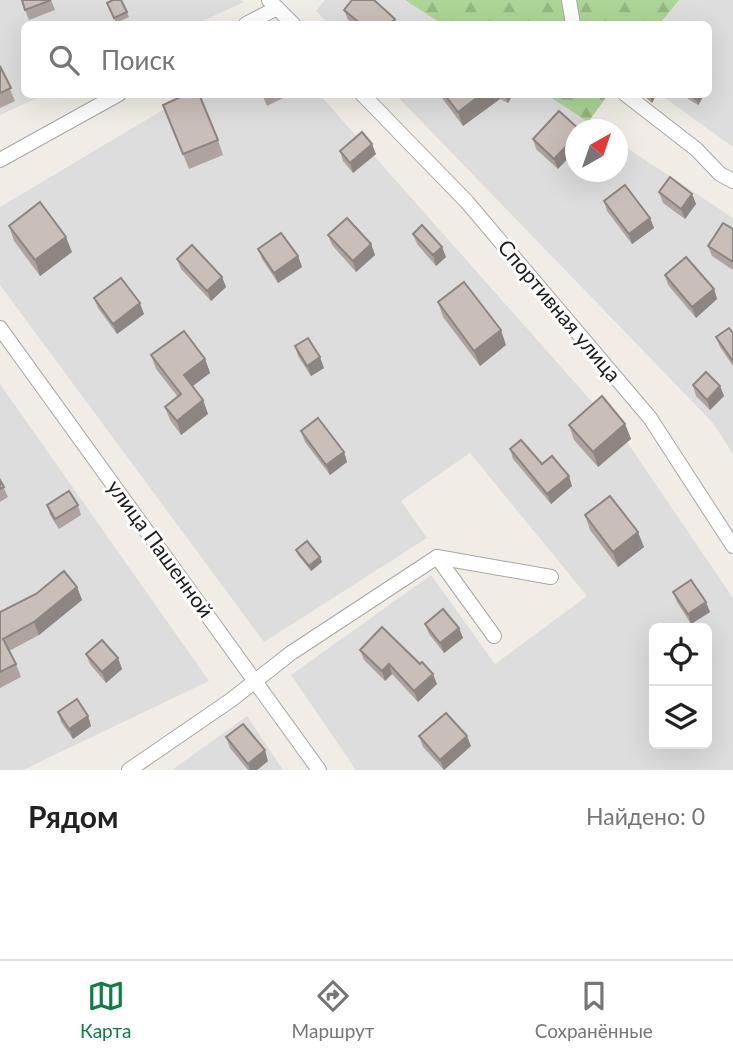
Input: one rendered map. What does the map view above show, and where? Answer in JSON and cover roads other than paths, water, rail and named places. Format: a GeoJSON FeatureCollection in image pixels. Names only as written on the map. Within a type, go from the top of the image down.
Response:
{"type":"FeatureCollection","features":[{"type":"Feature","properties":{"kind":"street"},"geometry":{"type":"LineString","coordinates":[[569,0],[572,21]]}},
{"type":"Feature","properties":{"kind":"street"},"geometry":{"type":"LineString","coordinates":[[250,21],[273,4],[290,21]]}},
{"type":"Feature","properties":{"kind":"street"},"geometry":{"type":"LineString","coordinates":[[0,160],[112,98]]}},
{"type":"Feature","properties":{"kind":"street","name":"Спортивная улица"},"geometry":{"type":"LineString","coordinates":[[366,98],[467,202],[650,418],[733,546]]}},
{"type":"Feature","properties":{"kind":"street"},"geometry":{"type":"LineString","coordinates":[[630,98],[696,149],[720,174],[733,181]]}},
{"type":"Feature","properties":{"kind":"street","name":"улица Пашенной"},"geometry":{"type":"LineString","coordinates":[[0,328],[319,770]]}},
{"type":"Feature","properties":{"kind":"street"},"geometry":{"type":"LineString","coordinates":[[437,557],[494,635]]}},
{"type":"Feature","properties":{"kind":"street"},"geometry":{"type":"LineString","coordinates":[[129,770],[256,681],[291,653],[437,557],[551,577]]}}]}
